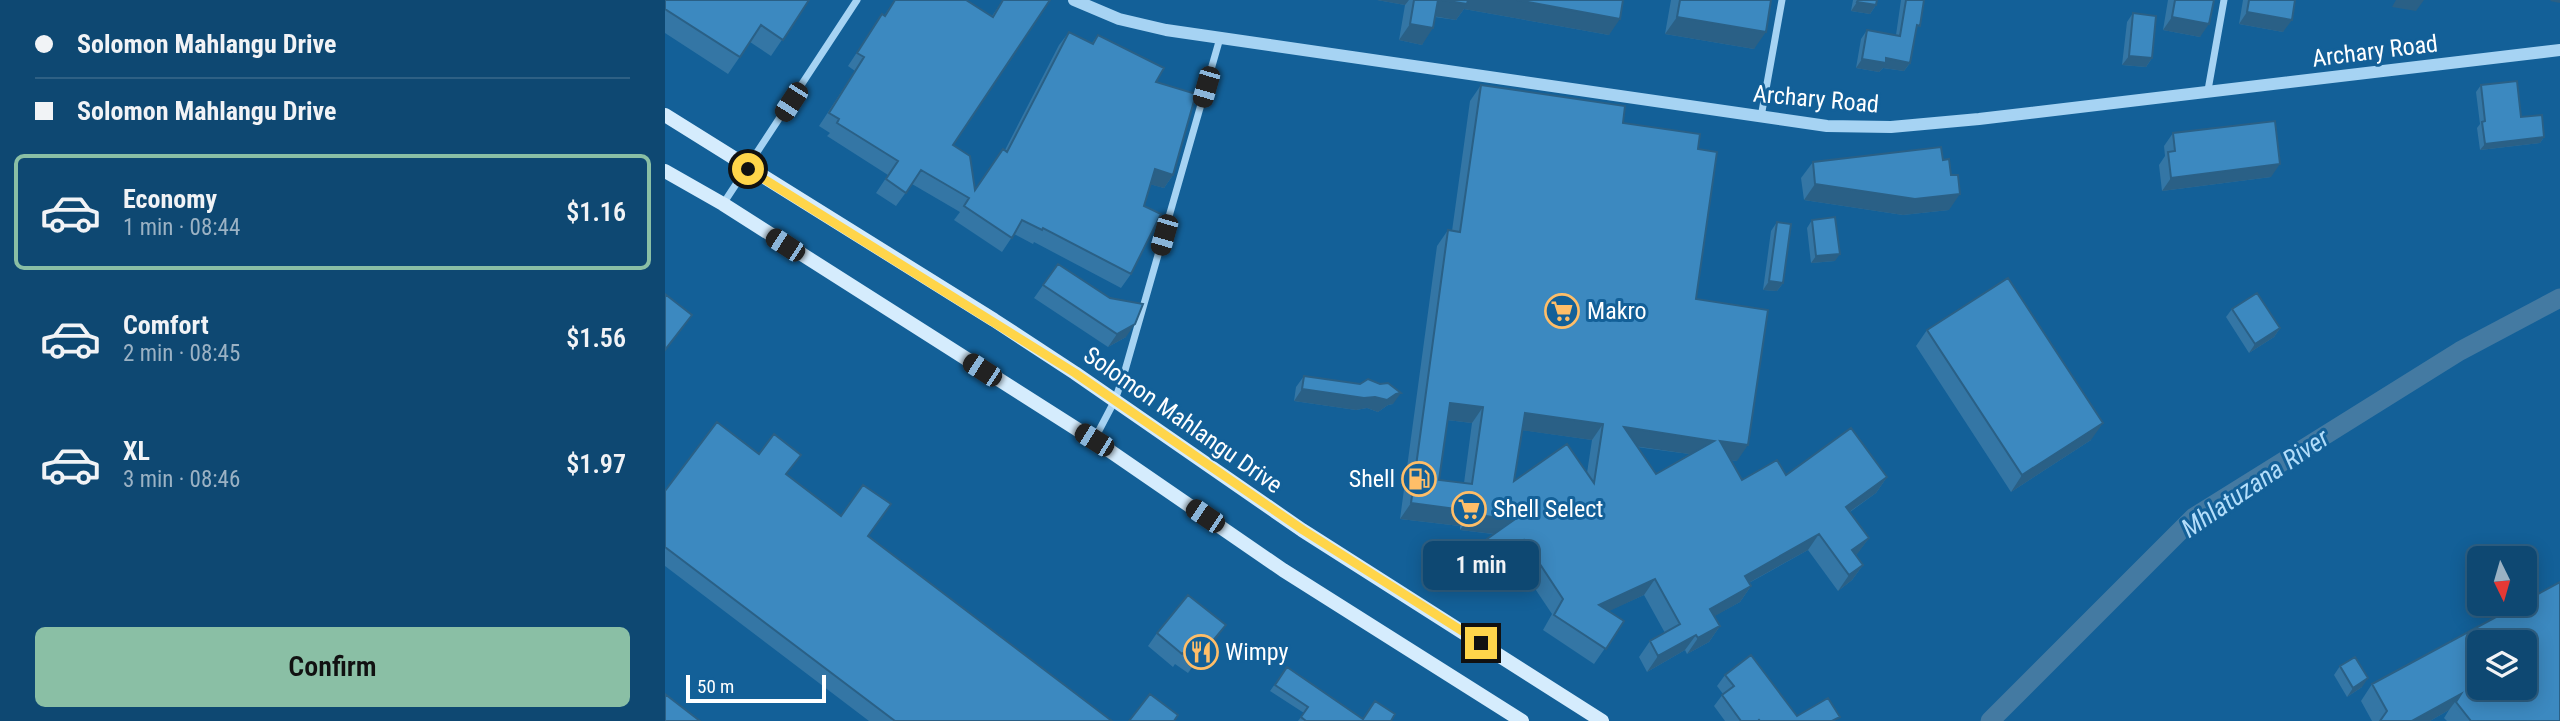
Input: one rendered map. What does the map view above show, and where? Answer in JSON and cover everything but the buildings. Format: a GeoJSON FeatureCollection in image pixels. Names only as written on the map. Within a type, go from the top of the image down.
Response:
{"type":"FeatureCollection","features":[{"type":"Feature","properties":{"kind":"main road","name":"Solomon Mahlangu Drive"},"geometry":{"type":"LineString","coordinates":[[665,115],[994,320],[1303,530],[1602,721]]}},
{"type":"Feature","properties":{"kind":"main road"},"geometry":{"type":"LineString","coordinates":[[665,171],[723,204],[1094,440],[1283,570],[1522,721]]}},
{"type":"Feature","properties":{"kind":"street"},"geometry":{"type":"LineString","coordinates":[[723,204],[857,0]]}},
{"type":"Feature","properties":{"kind":"street","name":"Archary Road"},"geometry":{"type":"LineString","coordinates":[[1074,0],[1119,19],[1166,30],[1827,126],[1891,127],[1979,119],[2560,50]]}},
{"type":"Feature","properties":{"kind":"street"},"geometry":{"type":"LineString","coordinates":[[1761,117],[1782,0]]}},
{"type":"Feature","properties":{"kind":"street"},"geometry":{"type":"LineString","coordinates":[[2208,90],[2224,0]]}},
{"type":"Feature","properties":{"kind":"street"},"geometry":{"type":"LineString","coordinates":[[1094,440],[1115,400],[1220,38]]}},
{"type":"Feature","properties":{"kind":"waterway","name":"Mhlatuzana River"},"geometry":{"type":"LineString","coordinates":[[1990,721],[2194,517],[2460,351],[2560,298]]}},
{"type":"Feature","properties":{"kind":"place","name":"Makro"},"geometry":{"type":"Point","coordinates":[1562,311]}},
{"type":"Feature","properties":{"kind":"place","name":"Shell"},"geometry":{"type":"Point","coordinates":[1419,479]}},
{"type":"Feature","properties":{"kind":"place","name":"Shell Select"},"geometry":{"type":"Point","coordinates":[1469,509]}},
{"type":"Feature","properties":{"kind":"place","name":"Wimpy"},"geometry":{"type":"Point","coordinates":[1201,652]}},
{"type":"Feature","properties":{"kind":"route"},"geometry":{"type":"LineString","coordinates":[[748,169],[994,320],[1303,530],[1481,643]]}}]}
